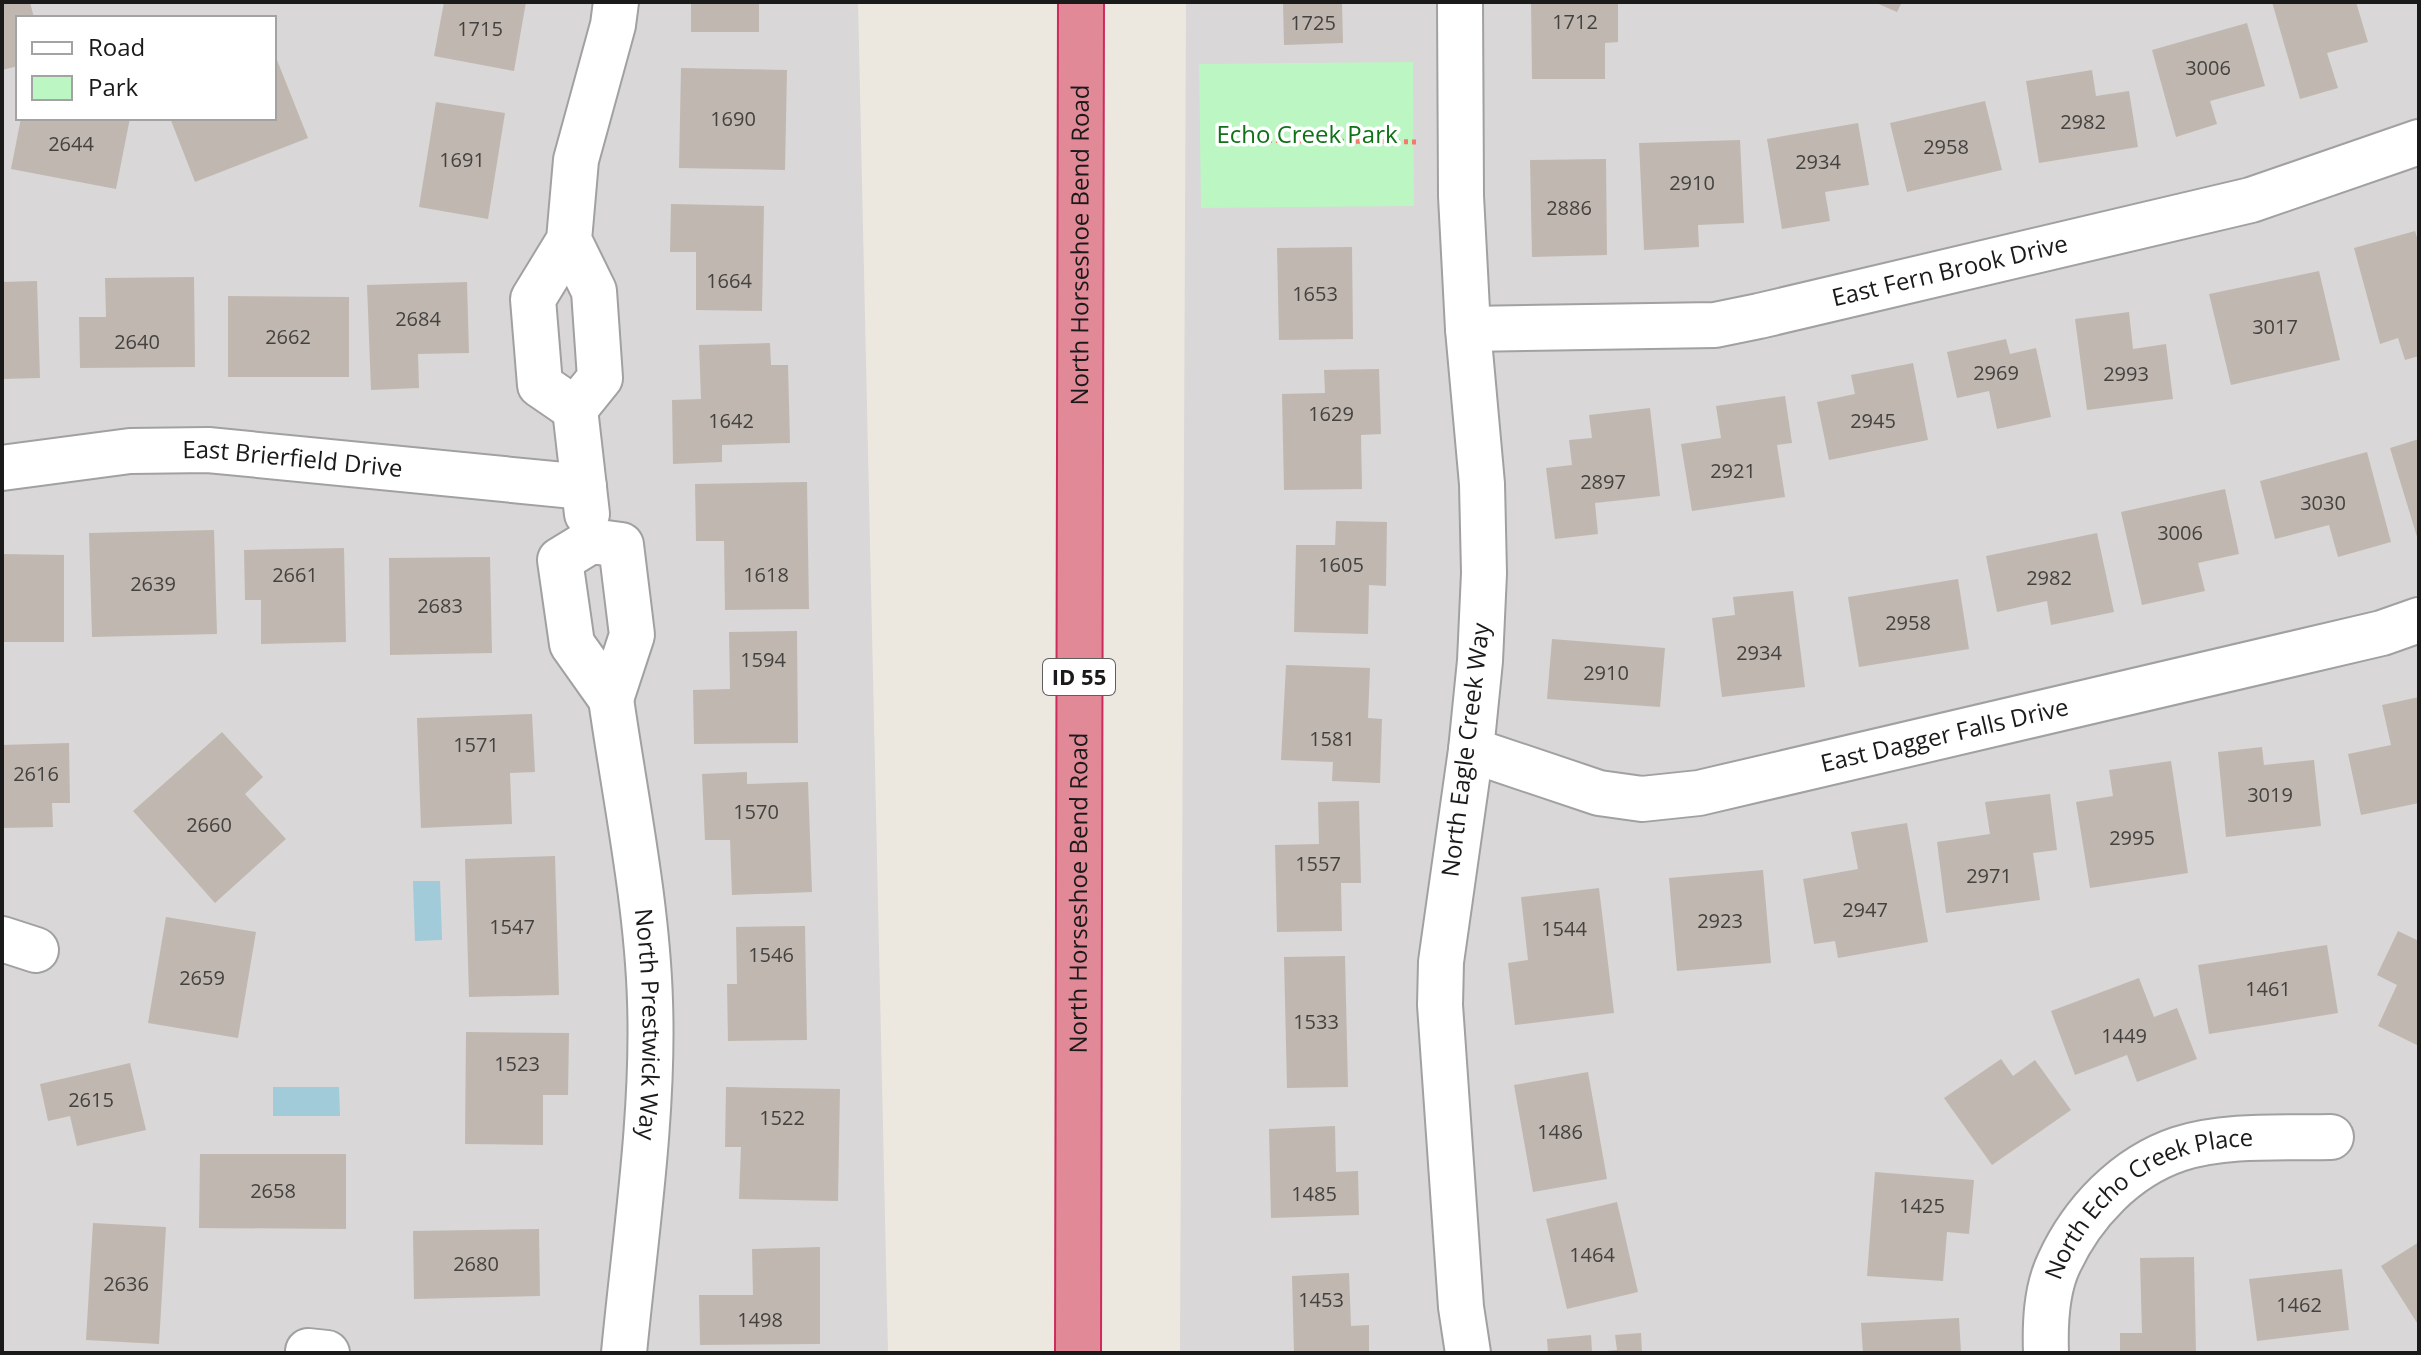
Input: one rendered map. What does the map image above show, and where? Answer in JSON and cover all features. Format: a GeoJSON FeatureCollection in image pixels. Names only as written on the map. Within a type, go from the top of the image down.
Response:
{"type":"FeatureCollection","features":[{"type":"Feature","properties":{"kind":"highway","name":"North Horseshoe Bend Road"},"geometry":{"type":"LineString","coordinates":[[1078,1353],[1081,2]]}},
{"type":"Feature","properties":{"kind":"street"},"geometry":{"type":"LineString","coordinates":[[575,409],[540,385],[533,299],[569,240],[576,160],[613,25],[616,2]]}},
{"type":"Feature","properties":{"kind":"street","name":"North Eagle Creek Way"},"geometry":{"type":"LineString","coordinates":[[1460,2],[1461,196],[1468,329],[1482,484],[1484,573],[1480,661],[1471,750],[1445,919],[1440,1005],[1461,1307],[1468,1353]]}},
{"type":"Feature","properties":{"kind":"street","name":"East Fern Brook Drive"},"geometry":{"type":"LineString","coordinates":[[1468,329],[1715,325],[2251,200],[2419,142]]}},
{"type":"Feature","properties":{"kind":"street"},"geometry":{"type":"LineString","coordinates":[[569,240],[594,291],[600,378],[575,409],[591,541]]}},
{"type":"Feature","properties":{"kind":"street","name":"East Brierfield Drive"},"geometry":{"type":"LineString","coordinates":[[2,468],[130,451],[208,450],[584,487]]}},
{"type":"Feature","properties":{"kind":"street","name":"North Prestwick Way"},"geometry":{"type":"LineString","coordinates":[[611,699],[572,644],[560,560],[591,541],[621,545],[632,635],[611,699],[643,921],[650,1001],[648,1098],[624,1353]]}},
{"type":"Feature","properties":{"kind":"street","name":"East Dagger Falls Drive"},"geometry":{"type":"LineString","coordinates":[[1471,750],[1599,793],[1642,799],[1699,793],[2382,633],[2419,620]]}},
{"type":"Feature","properties":{"kind":"street","name":"North Echo Creek Place"},"geometry":{"type":"LineString","coordinates":[[2046,1353],[2045,1320],[2057,1265],[2087,1214],[2128,1175],[2179,1149],[2238,1138],[2331,1137]]}},
{"type":"Feature","properties":{"kind":"path"},"geometry":{"type":"LineString","coordinates":[[1236,140],[1421,142]]}},
{"type":"Feature","properties":{"kind":"shaded area"},"geometry":{"type":"Polygon","coordinates":[[[2,2],[858,2],[888,1353],[2,1353],[2,2]]]}},
{"type":"Feature","properties":{"kind":"shaded area"},"geometry":{"type":"Polygon","coordinates":[[[1186,2],[2419,2],[2419,1353],[1180,1353],[1186,2]]]}},
{"type":"Feature","properties":{"kind":"green space","name":"Echo Creek Park"},"geometry":{"type":"Polygon","coordinates":[[[1413,62],[1414,206],[1201,208],[1199,64],[1413,62]]]}},
{"type":"Feature","properties":{"kind":"water"},"geometry":{"type":"Polygon","coordinates":[[[413,881],[440,881],[442,940],[415,941],[413,881]]]}},
{"type":"Feature","properties":{"kind":"water"},"geometry":{"type":"Polygon","coordinates":[[[273,1087],[339,1087],[340,1116],[273,1116],[273,1087]]]}},
{"type":"Feature","properties":{"kind":"building"},"geometry":{"type":"Polygon","coordinates":[[[2,2],[30,2],[34,16],[16,16],[16,66],[2,70],[2,2]]]}},
{"type":"Feature","properties":{"kind":"building"},"geometry":{"type":"Polygon","coordinates":[[[444,2],[526,2],[514,71],[434,56],[444,2]]]}},
{"type":"Feature","properties":{"kind":"building"},"geometry":{"type":"Polygon","coordinates":[[[691,2],[759,2],[759,32],[691,32],[691,2]]]}},
{"type":"Feature","properties":{"kind":"building"},"geometry":{"type":"Polygon","coordinates":[[[1283,2],[1342,2],[1343,43],[1284,45],[1283,2]]]}},
{"type":"Feature","properties":{"kind":"building"},"geometry":{"type":"Polygon","coordinates":[[[1531,2],[1618,2],[1618,42],[1605,43],[1605,79],[1532,79],[1531,2]]]}},
{"type":"Feature","properties":{"kind":"building"},"geometry":{"type":"Polygon","coordinates":[[[1874,2],[1902,2],[1897,12],[1874,2]]]}},
{"type":"Feature","properties":{"kind":"building"},"geometry":{"type":"Polygon","coordinates":[[[2272,2],[2356,2],[2368,42],[2327,53],[2338,88],[2300,99],[2272,2]]]}},
{"type":"Feature","properties":{"kind":"building"},"geometry":{"type":"Polygon","coordinates":[[[2247,23],[2265,86],[2210,101],[2217,124],[2176,137],[2152,50],[2247,23]]]}},
{"type":"Feature","properties":{"kind":"building"},"geometry":{"type":"Polygon","coordinates":[[[276,60],[308,138],[195,182],[171,120],[276,120],[276,60]]]}},
{"type":"Feature","properties":{"kind":"building"},"geometry":{"type":"Polygon","coordinates":[[[681,68],[787,70],[785,170],[679,168],[681,68]]]}},
{"type":"Feature","properties":{"kind":"building"},"geometry":{"type":"Polygon","coordinates":[[[2092,70],[2096,96],[2129,91],[2138,147],[2039,163],[2026,81],[2092,70]]]}},
{"type":"Feature","properties":{"kind":"building"},"geometry":{"type":"Polygon","coordinates":[[[1985,101],[2002,170],[1907,192],[1890,123],[1985,101]]]}},
{"type":"Feature","properties":{"kind":"building"},"geometry":{"type":"Polygon","coordinates":[[[436,102],[505,113],[488,219],[419,207],[436,102]]]}},
{"type":"Feature","properties":{"kind":"building"},"geometry":{"type":"Polygon","coordinates":[[[21,120],[130,120],[116,189],[11,169],[21,120]]]}},
{"type":"Feature","properties":{"kind":"building"},"geometry":{"type":"Polygon","coordinates":[[[1858,123],[1869,185],[1825,192],[1830,221],[1782,229],[1767,139],[1858,123]]]}},
{"type":"Feature","properties":{"kind":"building"},"geometry":{"type":"Polygon","coordinates":[[[1740,140],[1744,223],[1698,225],[1699,247],[1644,250],[1639,143],[1740,140]]]}},
{"type":"Feature","properties":{"kind":"building"},"geometry":{"type":"Polygon","coordinates":[[[1606,159],[1607,255],[1532,257],[1530,160],[1606,159]]]}},
{"type":"Feature","properties":{"kind":"building"},"geometry":{"type":"Polygon","coordinates":[[[671,204],[764,206],[762,311],[696,310],[696,252],[670,252],[671,204]]]}},
{"type":"Feature","properties":{"kind":"building"},"geometry":{"type":"Polygon","coordinates":[[[2415,231],[2419,244],[2419,356],[2405,360],[2398,338],[2380,344],[2354,248],[2415,231]]]}},
{"type":"Feature","properties":{"kind":"building"},"geometry":{"type":"Polygon","coordinates":[[[1352,247],[1353,339],[1279,340],[1277,248],[1352,247]]]}},
{"type":"Feature","properties":{"kind":"building"},"geometry":{"type":"Polygon","coordinates":[[[2319,271],[2340,360],[2231,385],[2209,294],[2319,271]]]}},
{"type":"Feature","properties":{"kind":"building"},"geometry":{"type":"Polygon","coordinates":[[[194,277],[195,367],[80,368],[79,317],[106,317],[105,278],[194,277]]]}},
{"type":"Feature","properties":{"kind":"building"},"geometry":{"type":"Polygon","coordinates":[[[37,281],[40,378],[2,379],[2,282],[37,281]]]}},
{"type":"Feature","properties":{"kind":"building"},"geometry":{"type":"Polygon","coordinates":[[[467,282],[469,353],[418,354],[419,388],[371,390],[367,285],[467,282]]]}},
{"type":"Feature","properties":{"kind":"building"},"geometry":{"type":"Polygon","coordinates":[[[228,296],[349,297],[349,377],[228,377],[228,296]]]}},
{"type":"Feature","properties":{"kind":"building"},"geometry":{"type":"Polygon","coordinates":[[[2129,312],[2133,349],[2166,344],[2173,399],[2087,410],[2075,319],[2129,312]]]}},
{"type":"Feature","properties":{"kind":"building"},"geometry":{"type":"Polygon","coordinates":[[[2006,339],[2010,354],[2036,348],[2051,417],[1997,429],[1989,391],[1957,398],[1947,352],[2006,339]]]}},
{"type":"Feature","properties":{"kind":"building"},"geometry":{"type":"Polygon","coordinates":[[[770,343],[771,365],[788,365],[790,443],[722,445],[722,462],[673,464],[672,400],[701,399],[699,345],[770,343]]]}},
{"type":"Feature","properties":{"kind":"building"},"geometry":{"type":"Polygon","coordinates":[[[1913,363],[1928,440],[1829,460],[1817,402],[1855,394],[1851,375],[1913,363]]]}},
{"type":"Feature","properties":{"kind":"building"},"geometry":{"type":"Polygon","coordinates":[[[1379,369],[1381,434],[1361,435],[1362,489],[1284,490],[1282,394],[1325,393],[1324,370],[1379,369]]]}},
{"type":"Feature","properties":{"kind":"building"},"geometry":{"type":"Polygon","coordinates":[[[1785,396],[1792,443],[1777,445],[1785,497],[1692,511],[1681,444],[1721,438],[1716,406],[1785,396]]]}},
{"type":"Feature","properties":{"kind":"building"},"geometry":{"type":"Polygon","coordinates":[[[1650,408],[1660,496],[1595,503],[1598,534],[1555,539],[1546,468],[1572,465],[1569,440],[1592,438],[1589,415],[1650,408]]]}},
{"type":"Feature","properties":{"kind":"building"},"geometry":{"type":"Polygon","coordinates":[[[2419,439],[2419,540],[2418,540],[2390,448],[2419,439]]]}},
{"type":"Feature","properties":{"kind":"building"},"geometry":{"type":"Polygon","coordinates":[[[2367,452],[2391,542],[2338,557],[2329,525],[2275,539],[2260,481],[2367,452]]]}},
{"type":"Feature","properties":{"kind":"building"},"geometry":{"type":"Polygon","coordinates":[[[807,482],[809,609],[725,610],[724,541],[696,541],[695,484],[807,482]]]}},
{"type":"Feature","properties":{"kind":"building"},"geometry":{"type":"Polygon","coordinates":[[[2225,489],[2239,554],[2198,563],[2205,591],[2142,605],[2121,512],[2225,489]]]}},
{"type":"Feature","properties":{"kind":"building"},"geometry":{"type":"Polygon","coordinates":[[[1336,521],[1387,522],[1386,586],[1369,585],[1368,634],[1294,632],[1296,545],[1335,545],[1336,521]]]}},
{"type":"Feature","properties":{"kind":"building"},"geometry":{"type":"Polygon","coordinates":[[[214,530],[217,634],[92,637],[89,533],[214,530]]]}},
{"type":"Feature","properties":{"kind":"building"},"geometry":{"type":"Polygon","coordinates":[[[2097,533],[2114,612],[2051,625],[2047,601],[1997,612],[1986,556],[2097,533]]]}},
{"type":"Feature","properties":{"kind":"building"},"geometry":{"type":"Polygon","coordinates":[[[344,548],[346,642],[261,644],[261,600],[245,600],[244,550],[344,548]]]}},
{"type":"Feature","properties":{"kind":"building"},"geometry":{"type":"Polygon","coordinates":[[[2,554],[64,555],[64,642],[2,642],[2,554]]]}},
{"type":"Feature","properties":{"kind":"building"},"geometry":{"type":"Polygon","coordinates":[[[490,557],[492,653],[390,655],[389,558],[490,557]]]}},
{"type":"Feature","properties":{"kind":"building"},"geometry":{"type":"Polygon","coordinates":[[[1958,579],[1969,649],[1859,667],[1848,597],[1958,579]]]}},
{"type":"Feature","properties":{"kind":"building"},"geometry":{"type":"Polygon","coordinates":[[[1793,591],[1805,687],[1722,697],[1712,618],[1735,615],[1733,597],[1793,591]]]}},
{"type":"Feature","properties":{"kind":"building"},"geometry":{"type":"Polygon","coordinates":[[[797,631],[798,743],[694,744],[693,690],[730,689],[729,632],[797,631]]]}},
{"type":"Feature","properties":{"kind":"building"},"geometry":{"type":"Polygon","coordinates":[[[1552,639],[1665,648],[1660,707],[1547,699],[1552,639]]]}},
{"type":"Feature","properties":{"kind":"building"},"geometry":{"type":"Polygon","coordinates":[[[1286,665],[1370,668],[1368,718],[1382,719],[1380,783],[1332,781],[1333,762],[1281,760],[1286,665]]]}},
{"type":"Feature","properties":{"kind":"building"},"geometry":{"type":"Polygon","coordinates":[[[2419,697],[2419,803],[2361,815],[2348,754],[2391,745],[2382,705],[2419,697]]]}},
{"type":"Feature","properties":{"kind":"building"},"geometry":{"type":"Polygon","coordinates":[[[532,714],[535,772],[510,773],[512,824],[421,828],[417,718],[532,714]]]}},
{"type":"Feature","properties":{"kind":"building"},"geometry":{"type":"Polygon","coordinates":[[[222,732],[263,777],[245,794],[286,839],[215,903],[133,811],[222,732]]]}},
{"type":"Feature","properties":{"kind":"building"},"geometry":{"type":"Polygon","coordinates":[[[69,743],[70,803],[52,803],[53,827],[2,828],[2,745],[69,743]]]}},
{"type":"Feature","properties":{"kind":"building"},"geometry":{"type":"Polygon","coordinates":[[[2262,747],[2264,765],[2314,760],[2321,826],[2226,837],[2218,752],[2262,747]]]}},
{"type":"Feature","properties":{"kind":"building"},"geometry":{"type":"Polygon","coordinates":[[[2171,761],[2188,873],[2090,888],[2076,802],[2113,796],[2109,770],[2171,761]]]}},
{"type":"Feature","properties":{"kind":"building"},"geometry":{"type":"Polygon","coordinates":[[[747,772],[747,784],[808,782],[812,892],[732,895],[730,840],[705,840],[702,774],[747,772]]]}},
{"type":"Feature","properties":{"kind":"building"},"geometry":{"type":"Polygon","coordinates":[[[2050,794],[2057,850],[2033,853],[2040,900],[1946,913],[1937,842],[1990,834],[1985,802],[2050,794]]]}},
{"type":"Feature","properties":{"kind":"building"},"geometry":{"type":"Polygon","coordinates":[[[1359,801],[1361,883],[1341,883],[1342,931],[1277,932],[1275,845],[1319,844],[1318,802],[1359,801]]]}},
{"type":"Feature","properties":{"kind":"building"},"geometry":{"type":"Polygon","coordinates":[[[1907,823],[1928,942],[1838,958],[1835,941],[1814,944],[1803,879],[1858,869],[1851,832],[1907,823]]]}},
{"type":"Feature","properties":{"kind":"building"},"geometry":{"type":"Polygon","coordinates":[[[555,856],[559,995],[469,997],[465,859],[555,856]]]}},
{"type":"Feature","properties":{"kind":"building"},"geometry":{"type":"Polygon","coordinates":[[[1763,870],[1771,963],[1677,971],[1669,878],[1763,870]]]}},
{"type":"Feature","properties":{"kind":"building"},"geometry":{"type":"Polygon","coordinates":[[[1599,888],[1614,1013],[1515,1025],[1508,963],[1528,960],[1521,897],[1599,888]]]}},
{"type":"Feature","properties":{"kind":"building"},"geometry":{"type":"Polygon","coordinates":[[[166,917],[256,932],[238,1038],[148,1023],[166,917]]]}},
{"type":"Feature","properties":{"kind":"building"},"geometry":{"type":"Polygon","coordinates":[[[805,926],[807,1040],[728,1041],[727,984],[737,984],[736,927],[805,926]]]}},
{"type":"Feature","properties":{"kind":"building"},"geometry":{"type":"Polygon","coordinates":[[[2398,931],[2419,941],[2419,1046],[2378,1026],[2397,985],[2377,975],[2398,931]]]}},
{"type":"Feature","properties":{"kind":"building"},"geometry":{"type":"Polygon","coordinates":[[[2327,945],[2338,1013],[2209,1034],[2198,965],[2327,945]]]}},
{"type":"Feature","properties":{"kind":"building"},"geometry":{"type":"Polygon","coordinates":[[[1345,956],[1348,1087],[1287,1088],[1284,957],[1345,956]]]}},
{"type":"Feature","properties":{"kind":"building"},"geometry":{"type":"Polygon","coordinates":[[[2139,978],[2154,1017],[2177,1008],[2197,1059],[2137,1082],[2127,1055],[2075,1075],[2051,1011],[2139,978]]]}},
{"type":"Feature","properties":{"kind":"building"},"geometry":{"type":"Polygon","coordinates":[[[466,1032],[569,1033],[568,1095],[543,1095],[543,1145],[465,1144],[466,1032]]]}},
{"type":"Feature","properties":{"kind":"building"},"geometry":{"type":"Polygon","coordinates":[[[2001,1059],[2013,1076],[2035,1060],[2071,1110],[1992,1165],[1944,1098],[2001,1059]]]}},
{"type":"Feature","properties":{"kind":"building"},"geometry":{"type":"Polygon","coordinates":[[[130,1063],[146,1130],[77,1146],[70,1116],[48,1121],[40,1084],[130,1063]]]}},
{"type":"Feature","properties":{"kind":"building"},"geometry":{"type":"Polygon","coordinates":[[[1588,1072],[1607,1179],[1533,1192],[1514,1085],[1588,1072]]]}},
{"type":"Feature","properties":{"kind":"building"},"geometry":{"type":"Polygon","coordinates":[[[726,1087],[840,1089],[838,1201],[739,1199],[741,1147],[725,1147],[726,1087]]]}},
{"type":"Feature","properties":{"kind":"building"},"geometry":{"type":"Polygon","coordinates":[[[1335,1126],[1336,1172],[1358,1171],[1359,1215],[1271,1218],[1269,1129],[1335,1126]]]}},
{"type":"Feature","properties":{"kind":"building"},"geometry":{"type":"Polygon","coordinates":[[[200,1154],[346,1154],[346,1229],[199,1228],[200,1154]]]}},
{"type":"Feature","properties":{"kind":"building"},"geometry":{"type":"Polygon","coordinates":[[[1875,1172],[1974,1180],[1969,1234],[1947,1232],[1943,1281],[1867,1276],[1875,1172]]]}},
{"type":"Feature","properties":{"kind":"building"},"geometry":{"type":"Polygon","coordinates":[[[1617,1202],[1638,1292],[1567,1309],[1546,1219],[1617,1202]]]}},
{"type":"Feature","properties":{"kind":"building"},"geometry":{"type":"Polygon","coordinates":[[[93,1223],[166,1227],[159,1344],[86,1340],[93,1223]]]}},
{"type":"Feature","properties":{"kind":"building"},"geometry":{"type":"Polygon","coordinates":[[[539,1229],[540,1296],[414,1299],[413,1231],[539,1229]]]}},
{"type":"Feature","properties":{"kind":"building"},"geometry":{"type":"Polygon","coordinates":[[[2419,1242],[2419,1326],[2381,1266],[2419,1242]]]}},
{"type":"Feature","properties":{"kind":"building"},"geometry":{"type":"Polygon","coordinates":[[[820,1247],[820,1344],[700,1345],[699,1295],[753,1295],[752,1249],[820,1247]]]}},
{"type":"Feature","properties":{"kind":"building"},"geometry":{"type":"Polygon","coordinates":[[[2194,1257],[2196,1353],[2120,1353],[2120,1333],[2142,1333],[2140,1258],[2194,1257]]]}},
{"type":"Feature","properties":{"kind":"building"},"geometry":{"type":"Polygon","coordinates":[[[2342,1269],[2349,1330],[2257,1341],[2249,1279],[2342,1269]]]}},
{"type":"Feature","properties":{"kind":"building"},"geometry":{"type":"Polygon","coordinates":[[[1349,1273],[1351,1326],[1369,1325],[1369,1353],[1294,1353],[1292,1276],[1349,1273]]]}},
{"type":"Feature","properties":{"kind":"building"},"geometry":{"type":"Polygon","coordinates":[[[1959,1318],[1961,1353],[1863,1353],[1861,1323],[1959,1318]]]}},
{"type":"Feature","properties":{"kind":"building"},"geometry":{"type":"Polygon","coordinates":[[[1641,1333],[1642,1353],[1606,1353],[1617,1350],[1615,1335],[1641,1333]]]}},
{"type":"Feature","properties":{"kind":"building"},"geometry":{"type":"Polygon","coordinates":[[[1591,1335],[1592,1353],[1548,1353],[1547,1339],[1591,1335]]]}}]}
